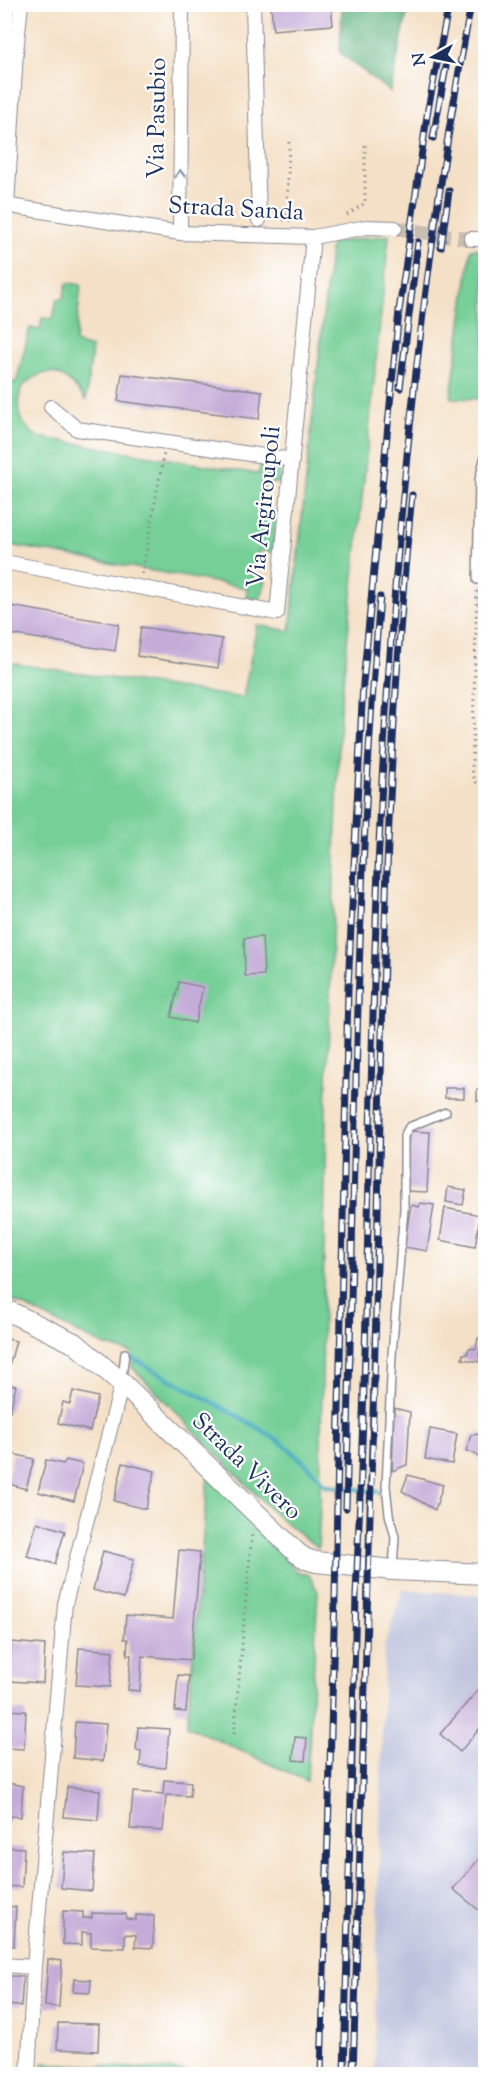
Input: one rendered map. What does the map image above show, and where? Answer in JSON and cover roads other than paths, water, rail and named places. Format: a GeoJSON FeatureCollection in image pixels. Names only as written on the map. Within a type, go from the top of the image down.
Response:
{"type":"FeatureCollection","features":[{"type":"Feature","properties":{"kind":"street"},"geometry":{"type":"LineString","coordinates":[[6,205],[21,4]]}},
{"type":"Feature","properties":{"kind":"street","name":"Via Pasubio"},"geometry":{"type":"LineString","coordinates":[[180,233],[182,4]]}},
{"type":"Feature","properties":{"kind":"street"},"geometry":{"type":"LineString","coordinates":[[253,4],[259,220]]}},
{"type":"Feature","properties":{"kind":"street","name":"Strada Sanda"},"geometry":{"type":"LineString","coordinates":[[6,205],[180,233],[314,237],[367,227],[395,228]]}},
{"type":"Feature","properties":{"kind":"street","name":"Via Argiroupoli"},"geometry":{"type":"LineString","coordinates":[[4,562],[277,613],[314,237]]}},
{"type":"Feature","properties":{"kind":"street"},"geometry":{"type":"LineString","coordinates":[[51,407],[77,429],[292,460]]}},
{"type":"Feature","properties":{"kind":"street","name":"Strada Vivero"},"geometry":{"type":"LineString","coordinates":[[4,1309],[76,1344],[122,1383],[306,1559],[393,1570],[486,1574]]}},
{"type":"Feature","properties":{"kind":"street"},"geometry":{"type":"LineString","coordinates":[[28,2074],[34,1966],[65,1604],[122,1383]]}},
{"type":"Feature","properties":{"kind":"street"},"geometry":{"type":"LineString","coordinates":[[4,1965],[34,1966]]}},
{"type":"Feature","properties":{"kind":"lane"},"geometry":{"type":"LineString","coordinates":[[477,580],[479,480],[486,451]]}},
{"type":"Feature","properties":{"kind":"lane"},"geometry":{"type":"LineString","coordinates":[[393,1570],[395,1537],[389,1514],[386,1486],[392,1355],[404,1209],[404,1136],[409,1127],[446,1112]]}},
{"type":"Feature","properties":{"kind":"lane"},"geometry":{"type":"LineString","coordinates":[[122,1383],[125,1353]]}},
{"type":"Feature","properties":{"kind":"waterway"},"geometry":{"type":"LineString","coordinates":[[132,1358],[282,1443],[326,1485],[380,1492]]}},
{"type":"Feature","properties":{"kind":"tunnel"},"geometry":{"type":"LineString","coordinates":[[395,228],[471,239]]}},
{"type":"Feature","properties":{"kind":"railway"},"geometry":{"type":"LineString","coordinates":[[321,2074],[335,1596],[348,988],[363,683],[399,311],[428,109],[449,4]]}},
{"type":"Feature","properties":{"kind":"railway"},"geometry":{"type":"LineString","coordinates":[[344,2074],[374,980],[388,683],[404,488],[425,294],[471,4]]}},
{"type":"Feature","properties":{"kind":"railway"},"geometry":{"type":"LineString","coordinates":[[433,138],[446,67]]}},
{"type":"Feature","properties":{"kind":"railway"},"geometry":{"type":"LineString","coordinates":[[441,247],[449,191]]}},
{"type":"Feature","properties":{"kind":"railway"},"geometry":{"type":"LineString","coordinates":[[400,388],[418,242]]}},
{"type":"Feature","properties":{"kind":"railway"},"geometry":{"type":"LineString","coordinates":[[353,2074],[374,1407],[386,903],[395,699],[412,495]]}},
{"type":"Feature","properties":{"kind":"railway"},"geometry":{"type":"LineString","coordinates":[[346,1508],[360,938],[371,711],[380,597]]}}]}
